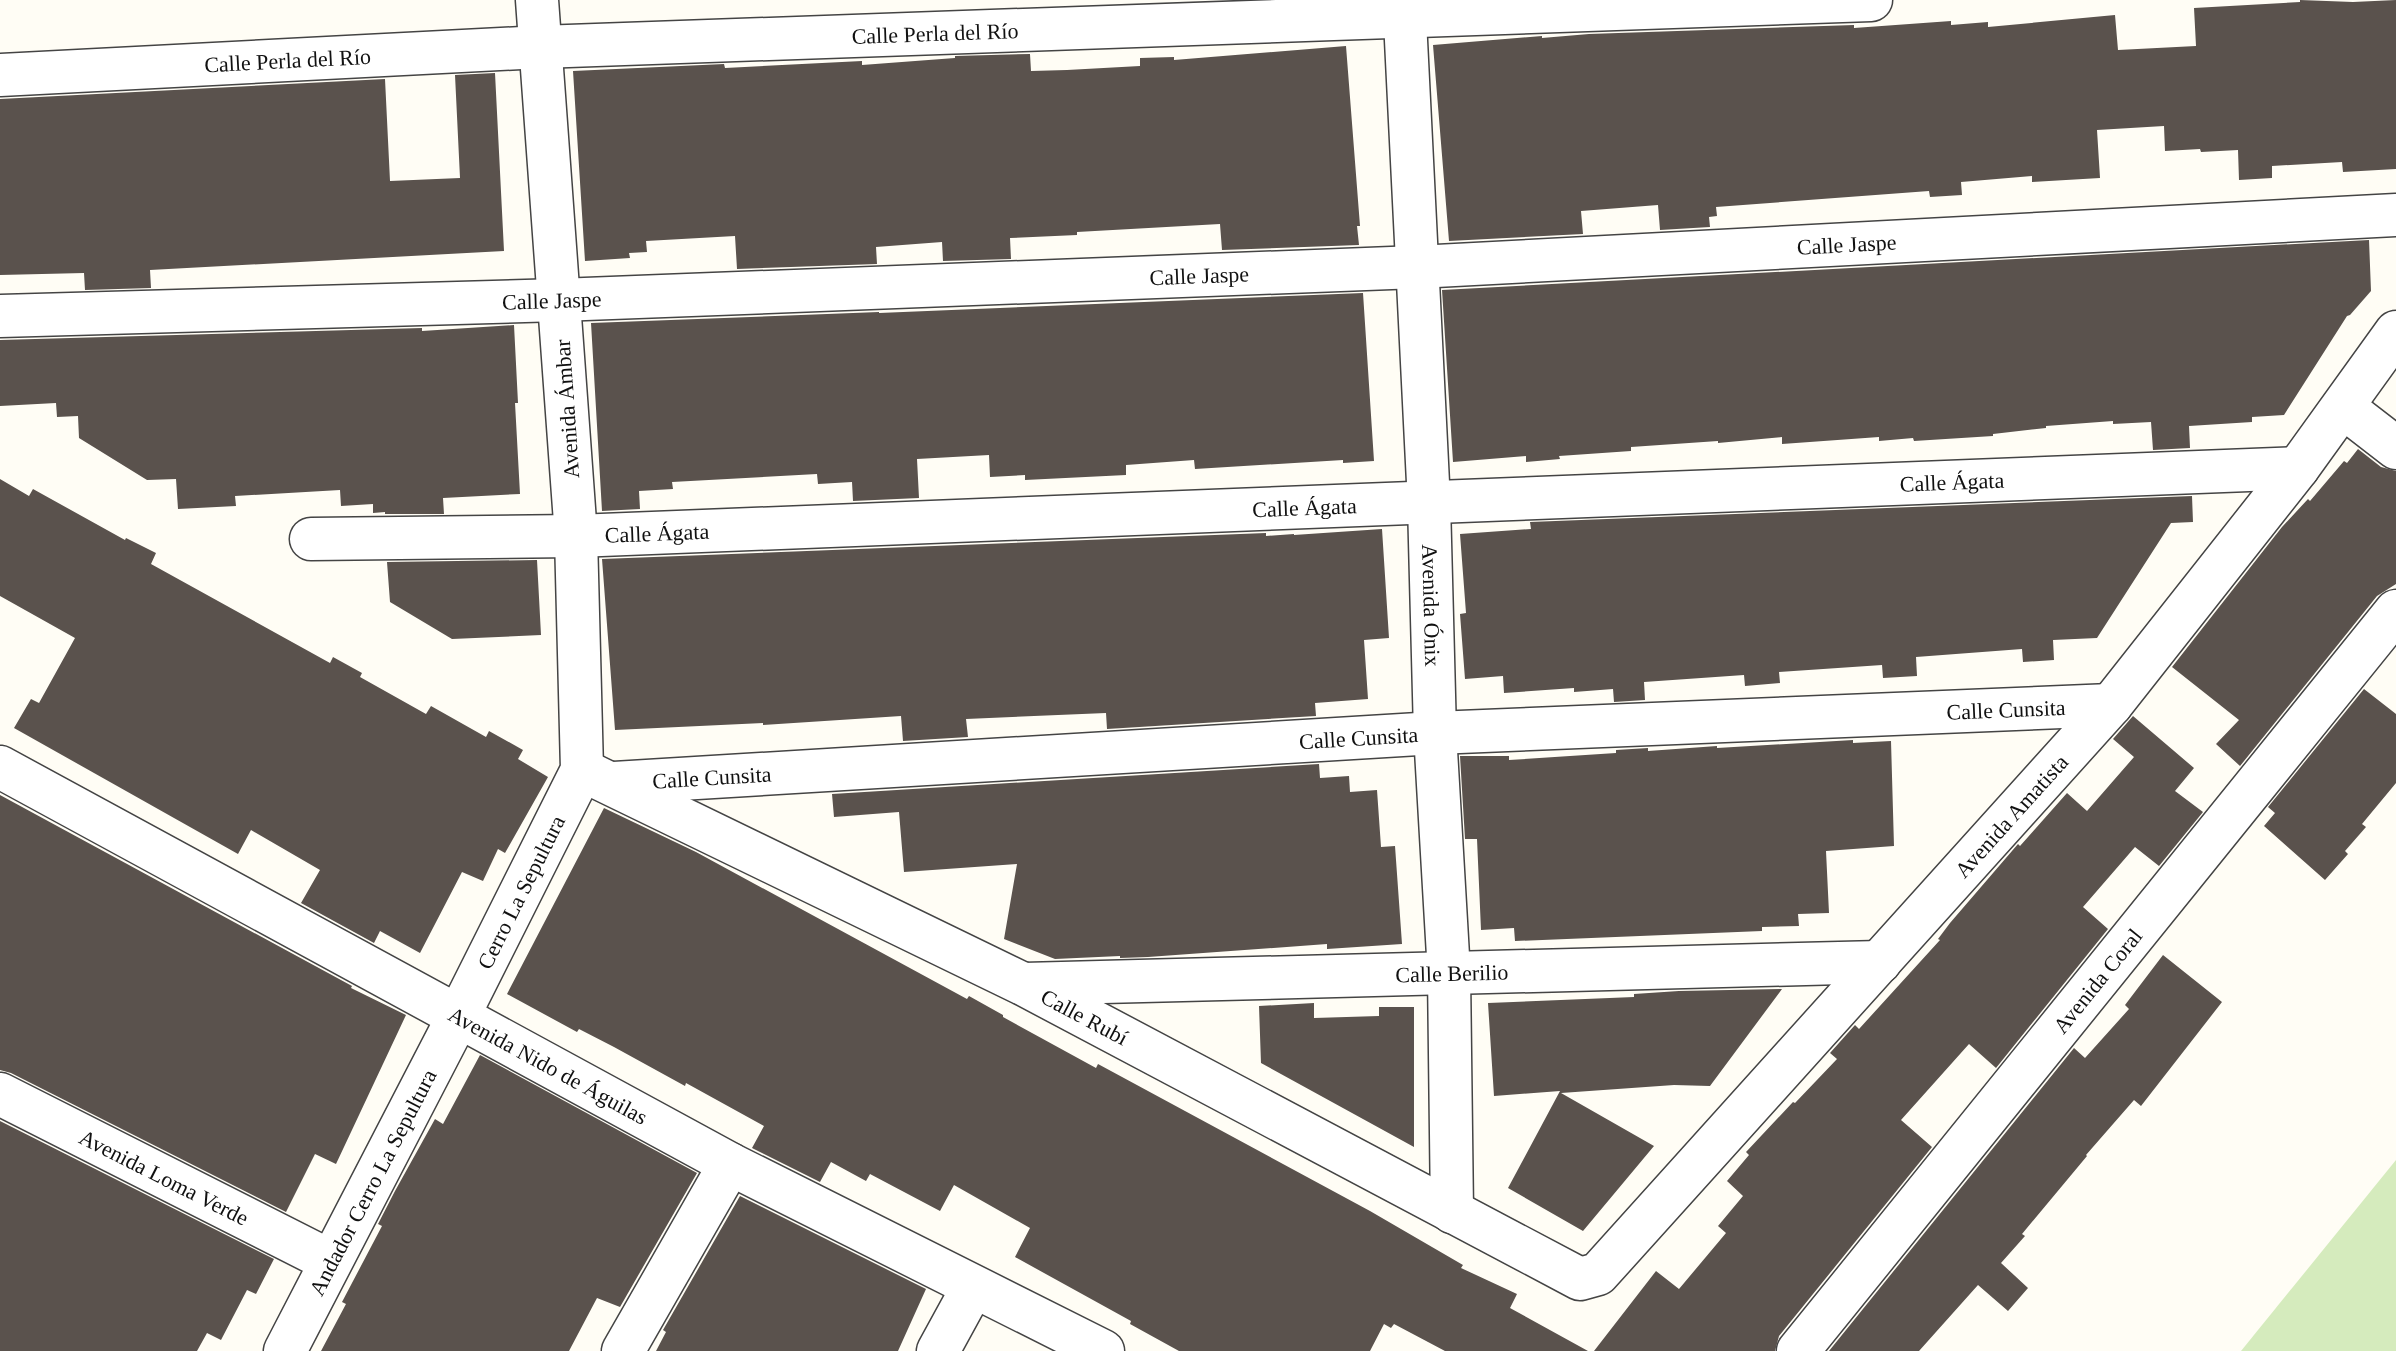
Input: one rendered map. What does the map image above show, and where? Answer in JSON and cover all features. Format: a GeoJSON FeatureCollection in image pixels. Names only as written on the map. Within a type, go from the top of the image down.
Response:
{"type":"FeatureCollection","features":[{"type":"Feature","properties":{"kind":"street","name":"Avenida Ámbar"},"geometry":{"type":"LineString","coordinates":[[537,0],[595,777]]}},
{"type":"Feature","properties":{"kind":"street","name":"Calle Perla del Río"},"geometry":{"type":"LineString","coordinates":[[0,75],[540,47],[1404,9],[1871,0]]}},
{"type":"Feature","properties":{"kind":"street","name":"Avenida Ónix"},"geometry":{"type":"LineString","coordinates":[[1404,9],[1429,503],[1435,733],[1449,973],[1452,1212]]}},
{"type":"Feature","properties":{"kind":"street","name":"Calle Jaspe"},"geometry":{"type":"LineString","coordinates":[[0,316],[559,300],[1417,267],[2396,215]]}},
{"type":"Feature","properties":{"kind":"street","name":"Avenida Amatista"},"geometry":{"type":"LineString","coordinates":[[1589,1276],[1880,962],[2111,705],[2298,468],[2396,332]]}},
{"type":"Feature","properties":{"kind":"street"},"geometry":{"type":"LineString","coordinates":[[2343,407],[2396,448]]}},
{"type":"Feature","properties":{"kind":"street","name":"Calle Ágata"},"geometry":{"type":"LineString","coordinates":[[311,539],[576,536],[2298,468]]}},
{"type":"Feature","properties":{"kind":"street","name":"Avenida Coral"},"geometry":{"type":"LineString","coordinates":[[1798,1351],[2396,611]]}},
{"type":"Feature","properties":{"kind":"street","name":"Calle Cunsita"},"geometry":{"type":"LineString","coordinates":[[595,777],[1435,733],[2111,705]]}},
{"type":"Feature","properties":{"kind":"street","name":"Avenida Nido de Águilas"},"geometry":{"type":"LineString","coordinates":[[0,767],[730,1164],[1103,1351]]}},
{"type":"Feature","properties":{"kind":"street","name":"Calle Rubí"},"geometry":{"type":"LineString","coordinates":[[595,777],[1023,984],[1452,1212],[1589,1276]]}},
{"type":"Feature","properties":{"kind":"street","name":"Cerro La Sepultura"},"geometry":{"type":"LineString","coordinates":[[459,1015],[595,777]]}},
{"type":"Feature","properties":{"kind":"street","name":"Calle Berilio"},"geometry":{"type":"LineString","coordinates":[[1023,984],[1880,962]]}},
{"type":"Feature","properties":{"kind":"street","name":"Andador Cerro La Sepultura"},"geometry":{"type":"LineString","coordinates":[[285,1351],[459,1015]]}},
{"type":"Feature","properties":{"kind":"street","name":"Avenida Loma Verde"},"geometry":{"type":"LineString","coordinates":[[0,1094],[330,1261]]}},
{"type":"Feature","properties":{"kind":"street"},"geometry":{"type":"LineString","coordinates":[[623,1351],[730,1164]]}},
{"type":"Feature","properties":{"kind":"street"},"geometry":{"type":"LineString","coordinates":[[938,1351],[973,1287]]}},
{"type":"Feature","properties":{"kind":"green space"},"geometry":{"type":"Polygon","coordinates":[[[2396,1160],[2396,1351],[2241,1351],[2396,1160]]]}},
{"type":"Feature","properties":{"kind":"building"},"geometry":{"type":"Polygon","coordinates":[[[2300,0],[2396,0],[2396,169],[2343,172],[2342,162],[2272,166],[2272,178],[2239,180],[2238,150],[2165,151],[2164,126],[2097,130],[2100,178],[2032,182],[2032,176],[1961,182],[1962,195],[1930,197],[1929,191],[1716,207],[1717,216],[1709,217],[1710,227],[1660,230],[1658,205],[1581,211],[1583,234],[1449,241],[1433,45],[1542,36],[1854,25],[1854,28],[1951,21],[1951,25],[1988,22],[1988,27],[2115,15],[2118,50],[2196,46],[2194,8],[2300,0]]]}},
{"type":"Feature","properties":{"kind":"building"},"geometry":{"type":"Polygon","coordinates":[[[1346,46],[1359,245],[1222,250],[1220,224],[1010,238],[1011,259],[943,261],[942,242],[876,247],[877,264],[737,269],[735,236],[646,241],[647,252],[629,253],[630,258],[585,261],[573,71],[862,61],[862,65],[955,56],[1030,54],[1031,71],[1067,70],[1140,66],[1140,58],[1174,57],[1174,60],[1346,46]]]}},
{"type":"Feature","properties":{"kind":"building"},"geometry":{"type":"Polygon","coordinates":[[[495,73],[504,251],[150,270],[151,288],[85,290],[84,273],[0,275],[0,99],[385,79],[390,181],[460,178],[455,75],[495,73]]]}},
{"type":"Feature","properties":{"kind":"building"},"geometry":{"type":"Polygon","coordinates":[[[2369,240],[2371,291],[2347,316],[2284,415],[2252,417],[2252,422],[2189,426],[2190,448],[2153,450],[2151,422],[2113,424],[2113,421],[2046,426],[1993,436],[1914,441],[1913,438],[1879,441],[1879,437],[1782,444],[1782,437],[1631,447],[1631,451],[1559,456],[1560,459],[1526,462],[1526,456],[1453,462],[1442,290],[2369,240]]]}},
{"type":"Feature","properties":{"kind":"building"},"geometry":{"type":"Polygon","coordinates":[[[1363,293],[1374,461],[1195,469],[1194,460],[1126,465],[1126,475],[1025,480],[1025,475],[990,477],[989,455],[917,459],[919,498],[853,501],[852,482],[818,484],[817,474],[672,482],[673,489],[639,491],[640,509],[602,511],[591,323],[1363,293]]]}},
{"type":"Feature","properties":{"kind":"building"},"geometry":{"type":"Polygon","coordinates":[[[514,325],[520,494],[443,498],[444,514],[385,514],[373,513],[373,504],[341,506],[340,490],[235,496],[236,506],[178,509],[176,479],[147,480],[79,438],[78,416],[57,417],[56,403],[0,406],[0,340],[422,328],[422,331],[514,325]]]}},
{"type":"Feature","properties":{"kind":"building"},"geometry":{"type":"Polygon","coordinates":[[[2358,449],[2381,467],[2396,471],[2396,584],[2377,596],[2240,766],[2216,744],[2239,720],[2172,667],[2282,527],[2358,449]]]}},
{"type":"Feature","properties":{"kind":"building"},"geometry":{"type":"Polygon","coordinates":[[[0,479],[29,496],[33,489],[125,540],[156,553],[151,564],[330,663],[333,657],[362,673],[360,677],[426,714],[431,706],[486,737],[489,731],[523,750],[518,759],[548,777],[505,853],[498,849],[483,881],[462,872],[420,953],[380,931],[374,943],[301,903],[320,870],[251,830],[238,854],[14,728],[31,699],[39,703],[75,638],[0,596],[0,479]]]}},
{"type":"Feature","properties":{"kind":"building"},"geometry":{"type":"Polygon","coordinates":[[[2192,496],[2193,522],[2171,523],[2097,638],[2053,640],[2054,660],[2023,662],[2022,649],[1916,657],[1917,676],[1883,678],[1882,665],[1779,672],[1780,683],[1745,686],[1744,675],[1644,682],[1645,700],[1614,702],[1613,689],[1574,692],[1574,688],[1504,693],[1503,676],[1465,679],[1460,614],[1466,613],[1460,534],[1531,529],[1530,522],[2192,496]]]}},
{"type":"Feature","properties":{"kind":"building"},"geometry":{"type":"Polygon","coordinates":[[[1382,529],[1389,638],[1364,640],[1368,699],[1315,703],[1316,716],[1107,729],[1106,713],[966,719],[968,737],[903,741],[901,716],[615,730],[602,559],[1266,533],[1266,536],[1294,535],[1382,529]]]}},
{"type":"Feature","properties":{"kind":"building"},"geometry":{"type":"Polygon","coordinates":[[[537,560],[541,635],[452,639],[390,602],[387,562],[537,560]]]}},
{"type":"Feature","properties":{"kind":"building"},"geometry":{"type":"Polygon","coordinates":[[[2364,689],[2396,714],[2396,783],[2362,824],[2366,827],[2325,880],[2264,826],[2275,813],[2268,807],[2364,689]]]}},
{"type":"Feature","properties":{"kind":"building"},"geometry":{"type":"Polygon","coordinates":[[[2133,716],[2194,768],[2175,791],[2203,812],[2159,866],[2135,847],[2083,907],[2108,929],[1996,1068],[1969,1044],[1901,1120],[1932,1147],[1779,1336],[1775,1351],[1594,1351],[1656,1271],[1679,1289],[1726,1233],[1718,1226],[1743,1196],[1727,1181],[1749,1155],[1746,1152],[1837,1059],[1830,1053],[1855,1025],[1859,1029],[1940,940],[1950,923],[2018,844],[2020,846],[2067,793],[2087,811],[2134,757],[2113,739],[2133,716]]]}},
{"type":"Feature","properties":{"kind":"building"},"geometry":{"type":"Polygon","coordinates":[[[1853,740],[1853,743],[1891,741],[1894,846],[1826,851],[1829,913],[1798,914],[1799,926],[1762,927],[1762,931],[1515,941],[1514,928],[1481,930],[1477,839],[1465,839],[1460,756],[1509,756],[1509,760],[1648,748],[1648,751],[1853,740]]]}},
{"type":"Feature","properties":{"kind":"building"},"geometry":{"type":"Polygon","coordinates":[[[1319,764],[1320,778],[1349,776],[1350,792],[1377,790],[1381,847],[1395,846],[1402,944],[1327,949],[1327,944],[1148,957],[1055,959],[1004,939],[1017,864],[904,872],[899,812],[834,817],[832,794],[1319,764]]]}},
{"type":"Feature","properties":{"kind":"building"},"geometry":{"type":"Polygon","coordinates":[[[0,795],[351,988],[406,1015],[336,1164],[315,1154],[286,1212],[0,1070],[0,795]]]}},
{"type":"Feature","properties":{"kind":"building"},"geometry":{"type":"Polygon","coordinates":[[[604,808],[696,852],[967,999],[969,996],[1096,1068],[1098,1064],[1370,1211],[1463,1265],[1461,1268],[1517,1294],[1510,1308],[1588,1351],[1445,1351],[1394,1324],[1391,1328],[1384,1324],[1370,1351],[1179,1351],[1015,1257],[1030,1228],[954,1185],[940,1211],[870,1174],[866,1181],[831,1162],[820,1182],[752,1148],[764,1126],[686,1083],[685,1086],[507,994],[604,808]]]}},
{"type":"Feature","properties":{"kind":"building"},"geometry":{"type":"Polygon","coordinates":[[[2163,955],[2222,1002],[2141,1106],[2134,1100],[2086,1155],[2001,1263],[2028,1288],[2008,1311],[1978,1285],[1919,1351],[1829,1351],[2074,1048],[2085,1058],[2129,1009],[2125,1005],[2163,955]]]}},
{"type":"Feature","properties":{"kind":"building"},"geometry":{"type":"Polygon","coordinates":[[[1782,989],[1710,1086],[1674,1085],[1561,1093],[1654,1146],[1583,1231],[1508,1188],[1560,1091],[1494,1096],[1488,1003],[1634,997],[1634,994],[1679,991],[1782,989]]]}},
{"type":"Feature","properties":{"kind":"building"},"geometry":{"type":"Polygon","coordinates":[[[1314,1003],[1314,1018],[1379,1016],[1379,1007],[1414,1007],[1414,1147],[1261,1063],[1259,1006],[1314,1003]]]}},
{"type":"Feature","properties":{"kind":"building"},"geometry":{"type":"Polygon","coordinates":[[[480,1055],[697,1173],[620,1307],[597,1298],[569,1351],[321,1351],[346,1304],[342,1302],[382,1226],[378,1224],[395,1191],[435,1119],[443,1124],[480,1055]]]}},
{"type":"Feature","properties":{"kind":"building"},"geometry":{"type":"Polygon","coordinates":[[[0,1121],[274,1259],[256,1294],[247,1290],[221,1340],[207,1333],[197,1351],[0,1351],[0,1121]]]}},
{"type":"Feature","properties":{"kind":"building"},"geometry":{"type":"Polygon","coordinates":[[[740,1196],[926,1289],[898,1351],[656,1351],[666,1332],[663,1330],[740,1196]]]}}]}
